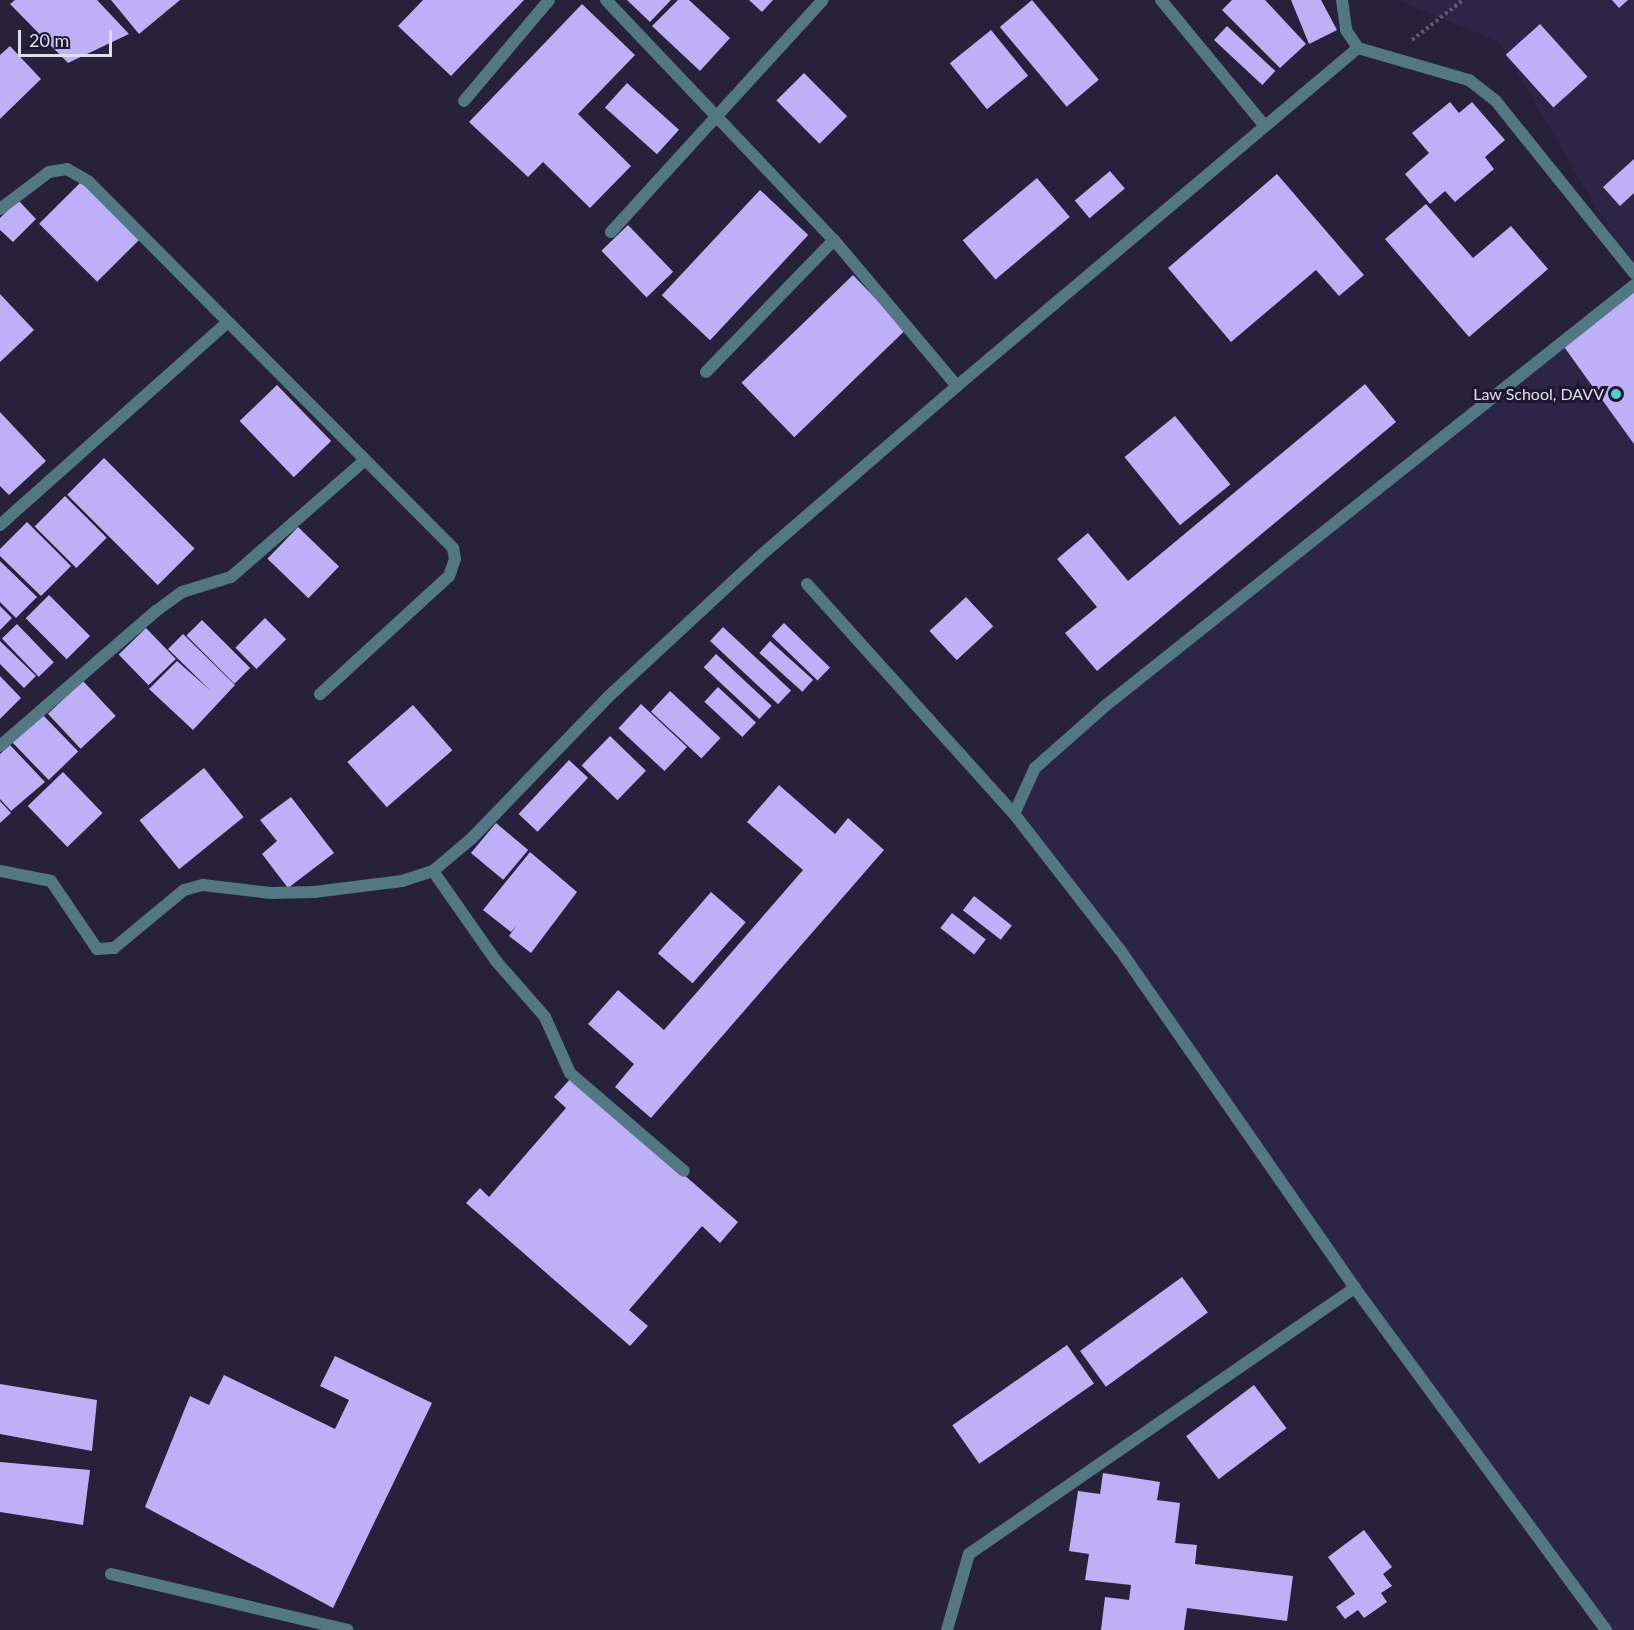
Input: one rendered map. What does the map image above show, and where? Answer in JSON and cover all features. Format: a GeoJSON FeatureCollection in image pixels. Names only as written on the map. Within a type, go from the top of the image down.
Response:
{"type":"FeatureCollection","features":[{"type":"Feature","properties":{"kind":"street"},"geometry":{"type":"LineString","coordinates":[[464,101],[549,0]]}},
{"type":"Feature","properties":{"kind":"street"},"geometry":{"type":"LineString","coordinates":[[606,0],[718,115],[834,240],[957,386]]}},
{"type":"Feature","properties":{"kind":"street"},"geometry":{"type":"LineString","coordinates":[[611,232],[823,0]]}},
{"type":"Feature","properties":{"kind":"street"},"geometry":{"type":"LineString","coordinates":[[1161,0],[1265,126]]}},
{"type":"Feature","properties":{"kind":"street"},"geometry":{"type":"LineString","coordinates":[[1342,0],[1346,30],[1358,48],[1469,80],[1495,100],[1634,273]]}},
{"type":"Feature","properties":{"kind":"street"},"geometry":{"type":"LineString","coordinates":[[0,871],[51,881],[97,950],[114,948],[184,890],[203,885],[271,893],[314,892],[402,881],[432,871],[472,838],[608,697],[775,542],[1358,48]]}},
{"type":"Feature","properties":{"kind":"street"},"geometry":{"type":"LineString","coordinates":[[0,209],[50,172],[67,169],[88,181],[453,548],[455,559],[449,576],[320,694]]}},
{"type":"Feature","properties":{"kind":"street"},"geometry":{"type":"LineString","coordinates":[[706,372],[834,240]]}},
{"type":"Feature","properties":{"kind":"street"},"geometry":{"type":"LineString","coordinates":[[1014,814],[1035,768],[1105,706],[1634,285]]}},
{"type":"Feature","properties":{"kind":"street"},"geometry":{"type":"LineString","coordinates":[[0,525],[227,323]]}},
{"type":"Feature","properties":{"kind":"street"},"geometry":{"type":"LineString","coordinates":[[0,746],[156,611],[182,592],[231,577],[365,460]]}},
{"type":"Feature","properties":{"kind":"street"},"geometry":{"type":"LineString","coordinates":[[807,584],[1014,814],[1120,951],[1354,1288],[1606,1630]]}},
{"type":"Feature","properties":{"kind":"street"},"geometry":{"type":"LineString","coordinates":[[432,871],[496,961],[545,1017],[570,1073],[684,1171]]}},
{"type":"Feature","properties":{"kind":"street"},"geometry":{"type":"LineString","coordinates":[[947,1630],[969,1554],[1354,1288]]}},
{"type":"Feature","properties":{"kind":"street"},"geometry":{"type":"LineString","coordinates":[[111,1574],[347,1630]]}},
{"type":"Feature","properties":{"kind":"path"},"geometry":{"type":"LineString","coordinates":[[1390,57],[1463,0]]}},
{"type":"Feature","properties":{"kind":"shaded area"},"geometry":{"type":"Polygon","coordinates":[[[1397,0],[1634,0],[1634,272],[1499,42],[1397,0]]]}},
{"type":"Feature","properties":{"kind":"shaded area"},"geometry":{"type":"Polygon","coordinates":[[[1634,285],[1634,1630],[1606,1630],[1120,950],[1014,814],[1035,768],[1634,285]]]}},
{"type":"Feature","properties":{"kind":"building"},"geometry":{"type":"Polygon","coordinates":[[[15,0],[97,0],[129,34],[68,63],[10,4],[15,0]]]}},
{"type":"Feature","properties":{"kind":"building"},"geometry":{"type":"Polygon","coordinates":[[[111,0],[180,0],[139,34],[111,0]]]}},
{"type":"Feature","properties":{"kind":"building"},"geometry":{"type":"Polygon","coordinates":[[[423,0],[524,0],[451,76],[398,26],[423,0]]]}},
{"type":"Feature","properties":{"kind":"building"},"geometry":{"type":"Polygon","coordinates":[[[627,0],[671,0],[650,22],[627,0]]]}},
{"type":"Feature","properties":{"kind":"building"},"geometry":{"type":"Polygon","coordinates":[[[678,0],[689,0],[730,38],[700,71],[652,26],[678,0]]]}},
{"type":"Feature","properties":{"kind":"building"},"geometry":{"type":"Polygon","coordinates":[[[749,0],[773,0],[762,12],[749,0]]]}},
{"type":"Feature","properties":{"kind":"building"},"geometry":{"type":"Polygon","coordinates":[[[1032,0],[1099,80],[1067,107],[1000,27],[1032,0]]]}},
{"type":"Feature","properties":{"kind":"building"},"geometry":{"type":"Polygon","coordinates":[[[1232,0],[1265,0],[1306,44],[1280,68],[1222,10],[1232,0]]]}},
{"type":"Feature","properties":{"kind":"building"},"geometry":{"type":"Polygon","coordinates":[[[1291,0],[1321,0],[1337,30],[1309,44],[1291,0]]]}},
{"type":"Feature","properties":{"kind":"building"},"geometry":{"type":"Polygon","coordinates":[[[1612,0],[1628,0],[1619,8],[1612,0]]]}},
{"type":"Feature","properties":{"kind":"building"},"geometry":{"type":"Polygon","coordinates":[[[582,4],[635,55],[578,114],[631,166],[590,208],[543,162],[528,177],[469,122],[582,4]]]}},
{"type":"Feature","properties":{"kind":"building"},"geometry":{"type":"Polygon","coordinates":[[[1540,24],[1588,77],[1553,108],[1506,55],[1540,24]]]}},
{"type":"Feature","properties":{"kind":"building"},"geometry":{"type":"Polygon","coordinates":[[[1227,26],[1275,71],[1262,85],[1214,40],[1227,26]]]}},
{"type":"Feature","properties":{"kind":"building"},"geometry":{"type":"Polygon","coordinates":[[[991,30],[1028,76],[987,109],[950,63],[991,30]]]}},
{"type":"Feature","properties":{"kind":"building"},"geometry":{"type":"Polygon","coordinates":[[[10,46],[41,79],[0,119],[0,55],[10,46]]]}},
{"type":"Feature","properties":{"kind":"building"},"geometry":{"type":"Polygon","coordinates":[[[804,73],[847,116],[820,144],[776,101],[804,73]]]}},
{"type":"Feature","properties":{"kind":"building"},"geometry":{"type":"Polygon","coordinates":[[[627,83],[679,130],[657,154],[605,108],[627,83]]]}},
{"type":"Feature","properties":{"kind":"building"},"geometry":{"type":"Polygon","coordinates":[[[1450,102],[1459,113],[1472,102],[1505,140],[1485,157],[1494,169],[1455,202],[1445,191],[1430,204],[1405,174],[1429,153],[1412,133],[1450,102]]]}},
{"type":"Feature","properties":{"kind":"building"},"geometry":{"type":"Polygon","coordinates":[[[1634,159],[1634,193],[1620,206],[1603,187],[1634,159]]]}},
{"type":"Feature","properties":{"kind":"building"},"geometry":{"type":"Polygon","coordinates":[[[1110,171],[1125,189],[1090,218],[1075,201],[1110,171]]]}},
{"type":"Feature","properties":{"kind":"building"},"geometry":{"type":"Polygon","coordinates":[[[1277,174],[1364,275],[1339,296],[1316,270],[1231,342],[1168,268],[1277,174]]]}},
{"type":"Feature","properties":{"kind":"building"},"geometry":{"type":"Polygon","coordinates":[[[1037,178],[1070,217],[995,279],[963,240],[1037,178]]]}},
{"type":"Feature","properties":{"kind":"building"},"geometry":{"type":"Polygon","coordinates":[[[83,180],[141,238],[97,282],[39,224],[83,180]]]}},
{"type":"Feature","properties":{"kind":"building"},"geometry":{"type":"Polygon","coordinates":[[[760,190],[808,235],[710,340],[662,295],[760,190]]]}},
{"type":"Feature","properties":{"kind":"building"},"geometry":{"type":"Polygon","coordinates":[[[18,200],[36,219],[13,242],[0,230],[0,218],[18,200]]]}},
{"type":"Feature","properties":{"kind":"building"},"geometry":{"type":"Polygon","coordinates":[[[1426,204],[1473,258],[1511,226],[1548,269],[1469,337],[1385,239],[1426,204]]]}},
{"type":"Feature","properties":{"kind":"building"},"geometry":{"type":"Polygon","coordinates":[[[628,225],[673,272],[647,297],[601,251],[628,225]]]}},
{"type":"Feature","properties":{"kind":"building"},"geometry":{"type":"Polygon","coordinates":[[[853,275],[906,330],[794,437],[742,383],[853,275]]]}},
{"type":"Feature","properties":{"kind":"building","name":"Law School, DAVV"},"geometry":{"type":"Polygon","coordinates":[[[1634,284],[1634,444],[1562,344],[1634,284]]]}},
{"type":"Feature","properties":{"kind":"building"},"geometry":{"type":"Polygon","coordinates":[[[0,294],[34,330],[0,362],[0,294]]]}},
{"type":"Feature","properties":{"kind":"building"},"geometry":{"type":"Polygon","coordinates":[[[1365,384],[1396,422],[1097,671],[1065,633],[1097,607],[1057,559],[1088,533],[1128,581],[1365,384]]]}},
{"type":"Feature","properties":{"kind":"building"},"geometry":{"type":"Polygon","coordinates":[[[277,385],[331,441],[294,477],[240,421],[277,385]]]}},
{"type":"Feature","properties":{"kind":"building"},"geometry":{"type":"Polygon","coordinates":[[[0,412],[46,461],[9,495],[0,486],[0,412]]]}},
{"type":"Feature","properties":{"kind":"building"},"geometry":{"type":"Polygon","coordinates":[[[1175,416],[1230,484],[1180,525],[1124,457],[1175,416]]]}},
{"type":"Feature","properties":{"kind":"building"},"geometry":{"type":"Polygon","coordinates":[[[104,458],[195,549],[158,585],[67,495],[104,458]]]}},
{"type":"Feature","properties":{"kind":"building"},"geometry":{"type":"Polygon","coordinates":[[[65,496],[107,538],[76,568],[35,526],[65,496]]]}},
{"type":"Feature","properties":{"kind":"building"},"geometry":{"type":"Polygon","coordinates":[[[27,522],[71,566],[41,596],[0,556],[0,549],[27,522]]]}},
{"type":"Feature","properties":{"kind":"building"},"geometry":{"type":"Polygon","coordinates":[[[298,527],[339,567],[308,598],[267,559],[298,527]]]}},
{"type":"Feature","properties":{"kind":"building"},"geometry":{"type":"Polygon","coordinates":[[[0,561],[37,597],[16,618],[0,602],[0,561]]]}},
{"type":"Feature","properties":{"kind":"building"},"geometry":{"type":"Polygon","coordinates":[[[49,595],[90,636],[67,659],[26,618],[49,595]]]}},
{"type":"Feature","properties":{"kind":"building"},"geometry":{"type":"Polygon","coordinates":[[[966,597],[993,626],[957,660],[929,631],[966,597]]]}},
{"type":"Feature","properties":{"kind":"building"},"geometry":{"type":"Polygon","coordinates":[[[0,606],[12,618],[0,630],[0,606]]]}},
{"type":"Feature","properties":{"kind":"building"},"geometry":{"type":"Polygon","coordinates":[[[265,618],[286,639],[257,669],[235,648],[265,618]]]}},
{"type":"Feature","properties":{"kind":"building"},"geometry":{"type":"Polygon","coordinates":[[[202,620],[250,668],[235,684],[186,636],[202,620]]]}},
{"type":"Feature","properties":{"kind":"building"},"geometry":{"type":"Polygon","coordinates":[[[784,623],[830,667],[818,680],[771,636],[784,623]]]}},
{"type":"Feature","properties":{"kind":"building"},"geometry":{"type":"Polygon","coordinates":[[[17,624],[54,662],[39,677],[2,639],[17,624]]]}},
{"type":"Feature","properties":{"kind":"building"},"geometry":{"type":"Polygon","coordinates":[[[723,627],[791,690],[778,704],[710,641],[723,627]]]}},
{"type":"Feature","properties":{"kind":"building"},"geometry":{"type":"Polygon","coordinates":[[[146,628],[176,659],[149,685],[119,654],[146,628]]]}},
{"type":"Feature","properties":{"kind":"building"},"geometry":{"type":"Polygon","coordinates":[[[183,634],[235,685],[193,730],[149,689],[177,661],[211,691],[168,649],[183,634]]]}},
{"type":"Feature","properties":{"kind":"building"},"geometry":{"type":"Polygon","coordinates":[[[0,641],[36,676],[24,688],[0,664],[0,641]]]}},
{"type":"Feature","properties":{"kind":"building"},"geometry":{"type":"Polygon","coordinates":[[[770,641],[813,680],[802,692],[759,653],[770,641]]]}},
{"type":"Feature","properties":{"kind":"building"},"geometry":{"type":"Polygon","coordinates":[[[716,654],[772,706],[759,719],[704,667],[716,654]]]}},
{"type":"Feature","properties":{"kind":"building"},"geometry":{"type":"Polygon","coordinates":[[[0,676],[21,698],[0,719],[0,676]]]}},
{"type":"Feature","properties":{"kind":"building"},"geometry":{"type":"Polygon","coordinates":[[[83,681],[116,716],[81,749],[48,714],[83,681]]]}},
{"type":"Feature","properties":{"kind":"building"},"geometry":{"type":"Polygon","coordinates":[[[718,687],[756,722],[742,737],[704,702],[718,687]]]}},
{"type":"Feature","properties":{"kind":"building"},"geometry":{"type":"Polygon","coordinates":[[[670,691],[720,738],[701,759],[651,711],[670,691]]]}},
{"type":"Feature","properties":{"kind":"building"},"geometry":{"type":"Polygon","coordinates":[[[641,704],[687,747],[665,771],[618,728],[641,704]]]}},
{"type":"Feature","properties":{"kind":"building"},"geometry":{"type":"Polygon","coordinates":[[[413,705],[452,750],[387,807],[347,762],[413,705]]]}},
{"type":"Feature","properties":{"kind":"building"},"geometry":{"type":"Polygon","coordinates":[[[40,712],[78,752],[49,780],[11,740],[40,712]]]}},
{"type":"Feature","properties":{"kind":"building"},"geometry":{"type":"Polygon","coordinates":[[[610,736],[646,771],[617,800],[582,765],[610,736]]]}},
{"type":"Feature","properties":{"kind":"building"},"geometry":{"type":"Polygon","coordinates":[[[10,745],[45,782],[11,811],[0,799],[0,754],[10,745]]]}},
{"type":"Feature","properties":{"kind":"building"},"geometry":{"type":"Polygon","coordinates":[[[569,760],[588,778],[538,832],[519,814],[569,760]]]}},
{"type":"Feature","properties":{"kind":"building"},"geometry":{"type":"Polygon","coordinates":[[[204,768],[244,817],[179,869],[139,820],[204,768]]]}},
{"type":"Feature","properties":{"kind":"building"},"geometry":{"type":"Polygon","coordinates":[[[63,772],[103,813],[67,847],[28,806],[63,772]]]}},
{"type":"Feature","properties":{"kind":"building"},"geometry":{"type":"Polygon","coordinates":[[[779,785],[835,834],[848,818],[884,850],[651,1118],[615,1087],[634,1064],[588,1024],[618,990],[664,1030],[803,870],[747,822],[779,785]]]}},
{"type":"Feature","properties":{"kind":"building"},"geometry":{"type":"Polygon","coordinates":[[[291,797],[334,853],[288,888],[262,854],[277,841],[260,820],[291,797]]]}},
{"type":"Feature","properties":{"kind":"building"},"geometry":{"type":"Polygon","coordinates":[[[0,801],[11,813],[0,823],[0,801]]]}},
{"type":"Feature","properties":{"kind":"building"},"geometry":{"type":"Polygon","coordinates":[[[496,823],[528,850],[503,880],[471,853],[496,823]]]}},
{"type":"Feature","properties":{"kind":"building"},"geometry":{"type":"Polygon","coordinates":[[[530,852],[577,892],[531,953],[509,936],[517,925],[511,932],[483,910],[530,852]]]}},
{"type":"Feature","properties":{"kind":"building"},"geometry":{"type":"Polygon","coordinates":[[[711,892],[746,922],[693,983],[658,953],[711,892]]]}},
{"type":"Feature","properties":{"kind":"building"},"geometry":{"type":"Polygon","coordinates":[[[974,896],[1012,926],[1001,940],[963,910],[974,896]]]}},
{"type":"Feature","properties":{"kind":"building"},"geometry":{"type":"Polygon","coordinates":[[[952,913],[986,939],[974,954],[940,928],[952,913]]]}},
{"type":"Feature","properties":{"kind":"building"},"geometry":{"type":"Polygon","coordinates":[[[572,1077],[738,1222],[720,1243],[702,1226],[629,1310],[648,1326],[630,1346],[466,1203],[480,1188],[489,1197],[566,1108],[554,1097],[572,1077]]]}},
{"type":"Feature","properties":{"kind":"building"},"geometry":{"type":"Polygon","coordinates":[[[1182,1277],[1208,1313],[1106,1387],[1080,1351],[1182,1277]]]}},
{"type":"Feature","properties":{"kind":"building"},"geometry":{"type":"Polygon","coordinates":[[[1067,1345],[1094,1384],[979,1464],[952,1425],[1067,1345]]]}},
{"type":"Feature","properties":{"kind":"building"},"geometry":{"type":"Polygon","coordinates":[[[335,1356],[432,1403],[333,1608],[145,1507],[190,1396],[209,1405],[224,1375],[335,1429],[349,1400],[320,1386],[335,1356]]]}},
{"type":"Feature","properties":{"kind":"building"},"geometry":{"type":"Polygon","coordinates":[[[0,1384],[97,1400],[92,1451],[0,1434],[0,1384]]]}},
{"type":"Feature","properties":{"kind":"building"},"geometry":{"type":"Polygon","coordinates":[[[1254,1385],[1286,1428],[1219,1479],[1186,1436],[1254,1385]]]}},
{"type":"Feature","properties":{"kind":"building"},"geometry":{"type":"Polygon","coordinates":[[[0,1462],[90,1470],[83,1525],[0,1512],[0,1462]]]}},
{"type":"Feature","properties":{"kind":"building"},"geometry":{"type":"Polygon","coordinates":[[[1103,1473],[1160,1482],[1157,1500],[1180,1503],[1175,1543],[1197,1545],[1195,1564],[1293,1576],[1287,1621],[1187,1608],[1184,1630],[1101,1630],[1105,1597],[1129,1600],[1131,1585],[1085,1580],[1089,1554],[1069,1551],[1078,1491],[1100,1494],[1103,1473]]]}},
{"type":"Feature","properties":{"kind":"building"},"geometry":{"type":"Polygon","coordinates":[[[1364,1530],[1392,1567],[1383,1574],[1392,1586],[1381,1593],[1387,1602],[1364,1618],[1358,1610],[1345,1619],[1336,1607],[1355,1594],[1328,1557],[1364,1530]]]}},
{"type":"Feature","properties":{"kind":"place","name":"Law School, DAVV"},"geometry":{"type":"Point","coordinates":[1616,394]}}]}
